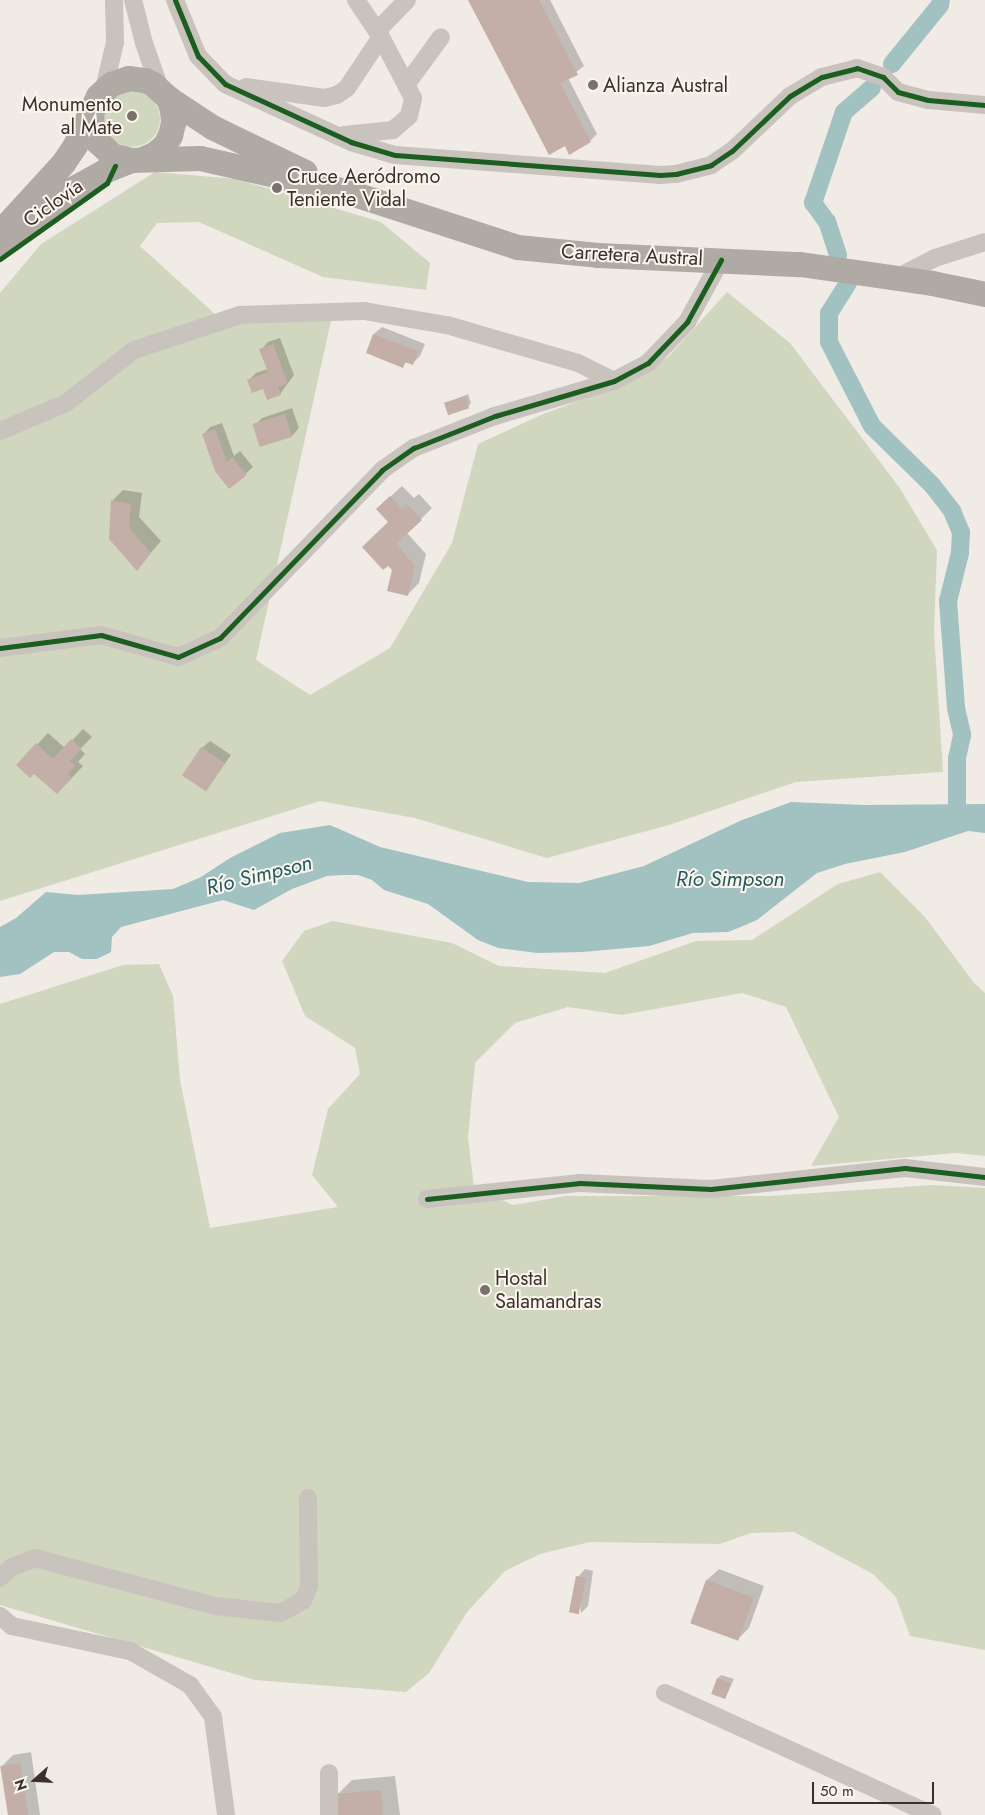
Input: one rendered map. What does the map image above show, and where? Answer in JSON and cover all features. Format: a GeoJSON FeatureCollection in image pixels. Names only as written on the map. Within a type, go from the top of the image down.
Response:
{"type":"FeatureCollection","features":[{"type":"Feature","properties":{"kind":"highway","name":"Carretera Austral"},"geometry":{"type":"LineString","coordinates":[[104,89],[119,80],[128,78],[145,80],[212,127],[345,191]]}},
{"type":"Feature","properties":{"kind":"highway"},"geometry":{"type":"LineString","coordinates":[[104,89],[94,103],[92,111],[91,122],[97,141],[112,155],[137,160],[154,154],[164,146],[170,135],[173,116],[164,94]]}},
{"type":"Feature","properties":{"kind":"highway"},"geometry":{"type":"LineString","coordinates":[[0,232],[63,163],[75,145],[92,111]]}},
{"type":"Feature","properties":{"kind":"highway","name":"Carretera Austral"},"geometry":{"type":"LineString","coordinates":[[0,243],[72,189],[104,171],[137,160],[200,158],[345,191],[517,247],[598,255],[800,264],[896,278],[985,294]]}},
{"type":"Feature","properties":{"kind":"street"},"geometry":{"type":"LineString","coordinates":[[104,89],[115,42],[114,0]]}},
{"type":"Feature","properties":{"kind":"street"},"geometry":{"type":"LineString","coordinates":[[133,0],[144,43],[164,94]]}},
{"type":"Feature","properties":{"kind":"street"},"geometry":{"type":"LineString","coordinates":[[175,0],[198,56],[226,84],[351,142],[395,155],[660,176],[676,174],[712,165],[732,151],[790,96],[822,77],[857,68],[883,77],[898,92],[928,100],[985,105]]}},
{"type":"Feature","properties":{"kind":"street"},"geometry":{"type":"LineString","coordinates":[[336,135],[366,134],[393,130],[409,116],[413,98],[379,34],[356,0]]}},
{"type":"Feature","properties":{"kind":"street"},"geometry":{"type":"LineString","coordinates":[[226,84],[324,98],[337,95],[347,88],[379,34],[407,0]]}},
{"type":"Feature","properties":{"kind":"street"},"geometry":{"type":"LineString","coordinates":[[406,85],[441,37]]}},
{"type":"Feature","properties":{"kind":"street"},"geometry":{"type":"LineString","coordinates":[[896,278],[935,258],[985,242]]}},
{"type":"Feature","properties":{"kind":"street"},"geometry":{"type":"LineString","coordinates":[[0,648],[101,636],[178,657],[220,638],[382,470],[414,448],[496,416],[614,381],[648,363],[687,322],[721,260]]}},
{"type":"Feature","properties":{"kind":"street"},"geometry":{"type":"LineString","coordinates":[[0,431],[66,403],[134,350],[240,316],[364,311],[447,325],[578,363],[614,381]]}},
{"type":"Feature","properties":{"kind":"street"},"geometry":{"type":"LineString","coordinates":[[427,1199],[580,1184],[711,1189],[905,1168],[985,1177]]}},
{"type":"Feature","properties":{"kind":"street"},"geometry":{"type":"LineString","coordinates":[[0,1578],[12,1567],[36,1558],[216,1606],[280,1612],[303,1601],[309,1586],[308,1498]]}},
{"type":"Feature","properties":{"kind":"street"},"geometry":{"type":"LineString","coordinates":[[0,1616],[12,1626],[130,1651],[190,1685],[212,1717],[226,1815]]}},
{"type":"Feature","properties":{"kind":"street"},"geometry":{"type":"LineString","coordinates":[[665,1693],[933,1815]]}},
{"type":"Feature","properties":{"kind":"street"},"geometry":{"type":"LineString","coordinates":[[329,1773],[329,1815]]}},
{"type":"Feature","properties":{"kind":"green space"},"geometry":{"type":"Polygon","coordinates":[[[132,91],[143,93],[152,99],[158,108],[160,119],[158,130],[152,139],[143,145],[132,147],[121,145],[112,139],[106,130],[104,119],[106,108],[112,99],[121,93],[132,91]]]}},
{"type":"Feature","properties":{"kind":"green space"},"geometry":{"type":"Polygon","coordinates":[[[155,172],[236,179],[381,222],[430,263],[426,290],[323,277],[199,222],[157,223],[140,246],[227,325],[333,312],[256,660],[310,695],[390,648],[452,543],[478,444],[541,415],[623,384],[668,357],[727,292],[790,343],[899,487],[937,550],[934,631],[943,772],[796,782],[669,825],[547,858],[415,818],[320,801],[0,901],[0,293],[41,244],[155,172]]]}},
{"type":"Feature","properties":{"kind":"green space"},"geometry":{"type":"Polygon","coordinates":[[[880,872],[925,917],[974,983],[985,993],[985,1156],[955,1153],[811,1166],[839,1117],[786,1007],[742,993],[622,1015],[568,1007],[515,1023],[475,1063],[468,1138],[474,1187],[513,1205],[566,1196],[769,1196],[933,1185],[985,1188],[985,1650],[910,1636],[896,1597],[873,1574],[794,1532],[751,1533],[720,1544],[590,1542],[540,1554],[505,1571],[467,1612],[429,1673],[406,1692],[255,1680],[0,1605],[0,1004],[123,965],[159,964],[173,996],[180,1080],[210,1228],[338,1207],[312,1175],[328,1109],[360,1074],[355,1048],[305,1016],[282,961],[304,931],[333,921],[452,943],[499,966],[605,973],[696,941],[752,940],[838,884],[880,872]]]}},
{"type":"Feature","properties":{"kind":"water","name":"Río Simpson"},"geometry":{"type":"Polygon","coordinates":[[[791,802],[864,805],[985,804],[985,833],[968,831],[905,852],[845,864],[817,873],[757,920],[728,932],[693,933],[649,946],[583,952],[537,953],[498,948],[478,940],[428,904],[384,890],[372,880],[358,875],[343,875],[327,876],[292,889],[254,910],[223,900],[121,927],[112,937],[111,952],[97,959],[82,959],[69,952],[54,952],[20,974],[0,977],[0,927],[16,918],[46,892],[78,895],[173,889],[201,877],[230,858],[280,833],[330,825],[380,847],[528,882],[579,883],[644,866],[742,820],[791,802]]]}},
{"type":"Feature","properties":{"kind":"building"},"geometry":{"type":"Polygon","coordinates":[[[468,0],[539,0],[578,75],[560,83],[591,142],[569,155],[565,146],[549,155],[468,0]]]}},
{"type":"Feature","properties":{"kind":"building"},"geometry":{"type":"Polygon","coordinates":[[[373,334],[418,351],[413,365],[405,362],[403,368],[366,353],[373,334]]]}},
{"type":"Feature","properties":{"kind":"building"},"geometry":{"type":"Polygon","coordinates":[[[273,344],[288,384],[278,387],[281,395],[267,400],[263,389],[252,393],[247,380],[268,372],[259,349],[273,344]]]}},
{"type":"Feature","properties":{"kind":"building"},"geometry":{"type":"Polygon","coordinates":[[[465,396],[469,408],[448,415],[444,403],[465,396]]]}},
{"type":"Feature","properties":{"kind":"building"},"geometry":{"type":"Polygon","coordinates":[[[285,414],[292,437],[260,447],[252,424],[285,414]]]}},
{"type":"Feature","properties":{"kind":"building"},"geometry":{"type":"Polygon","coordinates":[[[215,429],[227,462],[232,457],[247,475],[229,489],[215,471],[202,434],[215,429]]]}},
{"type":"Feature","properties":{"kind":"building"},"geometry":{"type":"Polygon","coordinates":[[[390,496],[402,509],[407,504],[422,520],[396,544],[415,566],[408,596],[387,591],[392,570],[388,566],[383,570],[362,547],[388,522],[376,509],[390,496]]]}},
{"type":"Feature","properties":{"kind":"building"},"geometry":{"type":"Polygon","coordinates":[[[111,500],[131,504],[129,528],[151,553],[137,571],[109,539],[111,500]]]}},
{"type":"Feature","properties":{"kind":"building"},"geometry":{"type":"Polygon","coordinates":[[[71,739],[81,749],[70,761],[75,766],[68,774],[72,778],[57,794],[34,774],[30,778],[16,765],[36,743],[53,759],[71,739]]]}},
{"type":"Feature","properties":{"kind":"building"},"geometry":{"type":"Polygon","coordinates":[[[201,747],[225,763],[206,791],[182,775],[201,747]]]}},
{"type":"Feature","properties":{"kind":"building"},"geometry":{"type":"Polygon","coordinates":[[[576,1576],[586,1578],[579,1614],[569,1612],[576,1576]]]}},
{"type":"Feature","properties":{"kind":"building"},"geometry":{"type":"Polygon","coordinates":[[[706,1580],[754,1597],[738,1641],[690,1623],[706,1580]]]}},
{"type":"Feature","properties":{"kind":"building"},"geometry":{"type":"Polygon","coordinates":[[[717,1678],[731,1683],[725,1699],[711,1694],[717,1678]]]}},
{"type":"Feature","properties":{"kind":"building"},"geometry":{"type":"Polygon","coordinates":[[[20,1763],[28,1815],[8,1815],[0,1766],[20,1763]]]}},
{"type":"Feature","properties":{"kind":"building"},"geometry":{"type":"Polygon","coordinates":[[[381,1790],[383,1815],[337,1815],[335,1794],[381,1790]]]}},
{"type":"Feature","properties":{"kind":"waterway"},"geometry":{"type":"LineString","coordinates":[[892,64],[940,5],[941,0]]}},
{"type":"Feature","properties":{"kind":"waterway"},"geometry":{"type":"LineString","coordinates":[[838,255],[827,222],[813,203],[844,112],[872,88]]}},
{"type":"Feature","properties":{"kind":"waterway"},"geometry":{"type":"LineString","coordinates":[[848,283],[829,313],[829,342],[872,426],[932,485],[952,511],[961,532],[960,553],[948,601],[956,708],[962,735],[957,758],[957,822]]}},
{"type":"Feature","properties":{"kind":"cycle path"},"geometry":{"type":"LineString","coordinates":[[175,0],[198,56],[225,84],[351,142],[395,155],[660,175],[676,174],[711,165],[732,151],[790,96],[822,77],[857,68],[883,77],[898,92],[928,100],[985,105]]}},
{"type":"Feature","properties":{"kind":"cycle path","name":"Ciclovía"},"geometry":{"type":"LineString","coordinates":[[0,259],[107,183],[115,166]]}},
{"type":"Feature","properties":{"kind":"cycle path"},"geometry":{"type":"LineString","coordinates":[[0,648],[101,635],[178,657],[220,638],[382,470],[414,448],[495,416],[614,381],[648,363],[687,322],[721,260]]}},
{"type":"Feature","properties":{"kind":"cycle path"},"geometry":{"type":"LineString","coordinates":[[427,1199],[580,1183],[711,1189],[905,1168],[985,1177]]}},
{"type":"Feature","properties":{"kind":"place","name":"Alianza Austral"},"geometry":{"type":"Point","coordinates":[593,85]}},
{"type":"Feature","properties":{"kind":"place","name":"Monumento al Mate"},"geometry":{"type":"Point","coordinates":[132,116]}},
{"type":"Feature","properties":{"kind":"place","name":"Cruce Aeródromo Teniente Vidal"},"geometry":{"type":"Point","coordinates":[277,188]}},
{"type":"Feature","properties":{"kind":"place","name":"Hostal Salamandras"},"geometry":{"type":"Point","coordinates":[485,1290]}}]}
